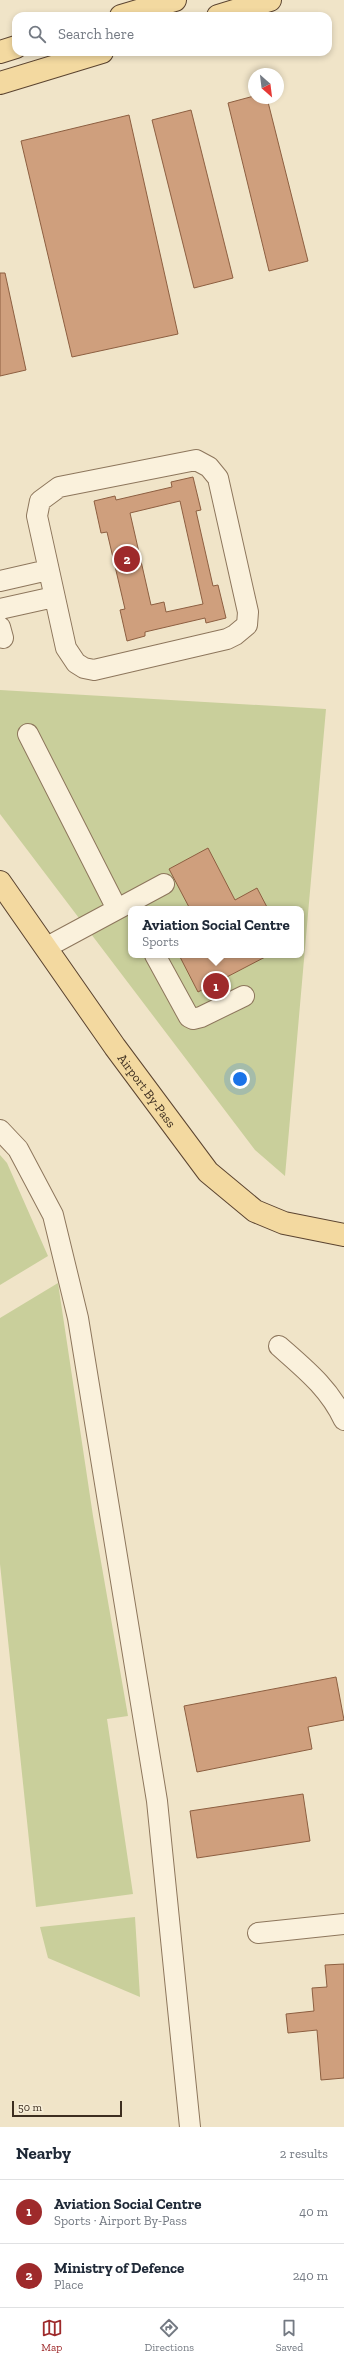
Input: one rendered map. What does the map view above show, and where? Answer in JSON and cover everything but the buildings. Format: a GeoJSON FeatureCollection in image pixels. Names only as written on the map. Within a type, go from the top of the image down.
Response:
{"type":"FeatureCollection","features":[{"type":"Feature","properties":{"kind":"main road"},"geometry":{"type":"LineString","coordinates":[[231,12],[270,0]]}},
{"type":"Feature","properties":{"kind":"main road"},"geometry":{"type":"LineString","coordinates":[[133,12],[162,2]]}},
{"type":"Feature","properties":{"kind":"main road"},"geometry":{"type":"LineString","coordinates":[[0,52],[12,48]]}},
{"type":"Feature","properties":{"kind":"main road"},"geometry":{"type":"LineString","coordinates":[[0,83],[89,56]]}},
{"type":"Feature","properties":{"kind":"main road","name":"Airport By-Pass"},"geometry":{"type":"LineString","coordinates":[[0,882],[47,947],[114,1047],[208,1172],[255,1211],[284,1223],[344,1235]]}},
{"type":"Feature","properties":{"kind":"lane"},"geometry":{"type":"LineString","coordinates":[[196,460],[209,467],[218,478],[248,618],[247,625],[242,630],[228,639],[94,670],[84,668],[76,663],[66,648],[54,597],[37,516],[37,508],[40,501],[52,491],[59,487],[196,460]]}},
{"type":"Feature","properties":{"kind":"lane"},"geometry":{"type":"LineString","coordinates":[[0,581],[48,570]]}},
{"type":"Feature","properties":{"kind":"lane"},"geometry":{"type":"LineString","coordinates":[[0,610],[54,597]]}},
{"type":"Feature","properties":{"kind":"lane"},"geometry":{"type":"LineString","coordinates":[[28,734],[125,907]]}},
{"type":"Feature","properties":{"kind":"lane"},"geometry":{"type":"LineString","coordinates":[[47,947],[125,907],[164,884]]}},
{"type":"Feature","properties":{"kind":"lane"},"geometry":{"type":"LineString","coordinates":[[157,958],[189,1017],[193,1019],[201,1017],[244,996]]}},
{"type":"Feature","properties":{"kind":"lane"},"geometry":{"type":"LineString","coordinates":[[0,1130],[18,1149],[53,1215],[78,1318],[157,1801],[190,2127]]}},
{"type":"Feature","properties":{"kind":"lane"},"geometry":{"type":"LineString","coordinates":[[279,1346],[316,1379],[335,1401],[344,1420]]}},
{"type":"Feature","properties":{"kind":"lane"},"geometry":{"type":"LineString","coordinates":[[258,1933],[344,1924]]}},
{"type":"Feature","properties":{"kind":"green space"},"geometry":{"type":"Polygon","coordinates":[[[0,690],[326,709],[285,1176],[255,1150],[0,814],[0,690]]]}},
{"type":"Feature","properties":{"kind":"green space"},"geometry":{"type":"Polygon","coordinates":[[[0,1155],[7,1163],[48,1256],[0,1285],[0,1155]]]}},
{"type":"Feature","properties":{"kind":"green space"},"geometry":{"type":"Polygon","coordinates":[[[58,1283],[93,1516],[128,1716],[107,1719],[133,1894],[36,1907],[0,1564],[0,1318],[58,1283]]]}},
{"type":"Feature","properties":{"kind":"green space"},"geometry":{"type":"Polygon","coordinates":[[[135,1917],[140,1997],[48,1958],[40,1927],[135,1917]]]}},
{"type":"Feature","properties":{"kind":"place","name":"Ministry of Defence"},"geometry":{"type":"Point","coordinates":[127,559]}},
{"type":"Feature","properties":{"kind":"place","name":"Aviation Social Centre"},"geometry":{"type":"Point","coordinates":[216,986]}}]}
